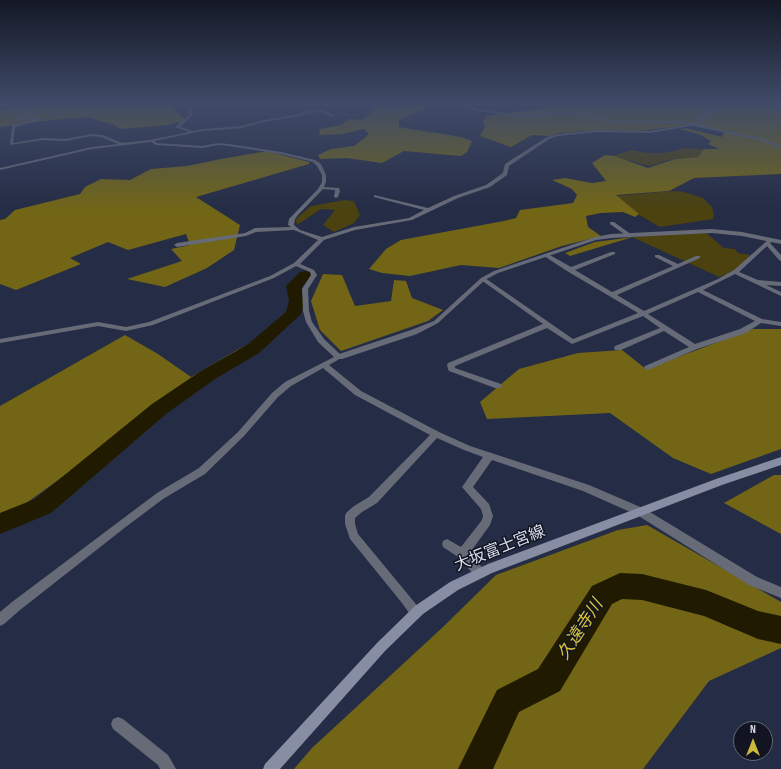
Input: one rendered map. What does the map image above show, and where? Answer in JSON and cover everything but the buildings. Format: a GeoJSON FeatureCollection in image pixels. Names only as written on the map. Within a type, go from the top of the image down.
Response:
{"type":"FeatureCollection","features":[{"type":"Feature","properties":{"kind":"main road","name":"大坂富士宮線"},"geometry":{"type":"LineString","coordinates":[[270,769],[381,647],[416,613],[454,586],[480,573],[719,482],[781,462]]}},
{"type":"Feature","properties":{"kind":"street"},"geometry":{"type":"LineString","coordinates":[[11,140],[11,144],[37,140]]}},
{"type":"Feature","properties":{"kind":"street"},"geometry":{"type":"LineString","coordinates":[[112,140],[123,144]]}},
{"type":"Feature","properties":{"kind":"street"},"geometry":{"type":"LineString","coordinates":[[0,169],[92,148],[155,140]]}},
{"type":"Feature","properties":{"kind":"street"},"geometry":{"type":"LineString","coordinates":[[0,341],[98,324],[126,329],[151,324],[272,277],[296,264],[322,239],[354,229],[410,219],[456,197],[496,182],[505,174],[507,165],[545,140]]}},
{"type":"Feature","properties":{"kind":"street"},"geometry":{"type":"LineString","coordinates":[[762,140],[781,147]]}},
{"type":"Feature","properties":{"kind":"street"},"geometry":{"type":"LineString","coordinates":[[150,141],[156,144],[202,146],[224,144],[281,153],[309,160],[319,165],[324,175],[322,188],[292,219],[291,225],[293,229]]}},
{"type":"Feature","properties":{"kind":"street"},"geometry":{"type":"LineString","coordinates":[[322,188],[337,189],[338,191],[336,197]]}},
{"type":"Feature","properties":{"kind":"street"},"geometry":{"type":"LineString","coordinates":[[376,196],[430,210]]}},
{"type":"Feature","properties":{"kind":"street"},"geometry":{"type":"LineString","coordinates":[[612,222],[629,235]]}},
{"type":"Feature","properties":{"kind":"street"},"geometry":{"type":"LineString","coordinates":[[177,245],[246,234],[255,230],[293,229],[322,239]]}},
{"type":"Feature","properties":{"kind":"street"},"geometry":{"type":"LineString","coordinates":[[0,620],[123,522],[160,496],[202,471],[241,434],[275,395],[288,384],[339,357],[414,332],[436,322],[483,279],[496,272],[595,239],[629,235],[712,231],[742,234],[769,242],[781,242]]}},
{"type":"Feature","properties":{"kind":"street"},"geometry":{"type":"LineString","coordinates":[[769,242],[781,259]]}},
{"type":"Feature","properties":{"kind":"street"},"geometry":{"type":"LineString","coordinates":[[483,279],[572,342],[698,290],[735,272],[769,242]]}},
{"type":"Feature","properties":{"kind":"street"},"geometry":{"type":"LineString","coordinates":[[569,270],[613,253]]}},
{"type":"Feature","properties":{"kind":"street"},"geometry":{"type":"LineString","coordinates":[[546,255],[642,313],[694,347]]}},
{"type":"Feature","properties":{"kind":"street"},"geometry":{"type":"LineString","coordinates":[[657,256],[678,266]]}},
{"type":"Feature","properties":{"kind":"street"},"geometry":{"type":"LineString","coordinates":[[612,295],[698,257]]}},
{"type":"Feature","properties":{"kind":"street"},"geometry":{"type":"LineString","coordinates":[[296,264],[312,271],[314,275],[304,289],[306,312],[309,322],[321,340],[339,357]]}},
{"type":"Feature","properties":{"kind":"street"},"geometry":{"type":"LineString","coordinates":[[735,272],[781,294]]}},
{"type":"Feature","properties":{"kind":"street"},"geometry":{"type":"LineString","coordinates":[[755,282],[781,284]]}},
{"type":"Feature","properties":{"kind":"street"},"geometry":{"type":"LineString","coordinates":[[698,290],[760,321],[781,324]]}},
{"type":"Feature","properties":{"kind":"street"},"geometry":{"type":"LineString","coordinates":[[648,368],[694,347],[743,331],[760,321]]}},
{"type":"Feature","properties":{"kind":"street"},"geometry":{"type":"LineString","coordinates":[[498,386],[452,369],[451,365],[547,325]]}},
{"type":"Feature","properties":{"kind":"street"},"geometry":{"type":"LineString","coordinates":[[618,348],[665,328]]}},
{"type":"Feature","properties":{"kind":"street"},"geometry":{"type":"LineString","coordinates":[[324,365],[358,393],[436,434],[490,455],[586,488],[641,512],[753,581],[781,593]]}},
{"type":"Feature","properties":{"kind":"street"},"geometry":{"type":"LineString","coordinates":[[416,613],[354,536],[350,524],[350,516],[373,500],[436,434]]}},
{"type":"Feature","properties":{"kind":"street"},"geometry":{"type":"LineString","coordinates":[[462,554],[486,522],[488,516],[485,507],[467,487],[490,455]]}},
{"type":"Feature","properties":{"kind":"street"},"geometry":{"type":"LineString","coordinates":[[447,544],[462,554],[480,573]]}},
{"type":"Feature","properties":{"kind":"street"},"geometry":{"type":"LineString","coordinates":[[118,724],[162,760],[169,769]]}},
{"type":"Feature","properties":{"kind":"shaded area"},"geometry":{"type":"Polygon","coordinates":[[[362,140],[472,141],[467,152],[461,156],[404,151],[382,163],[347,158],[320,159],[318,155],[331,149],[354,146],[362,140]]]}},
{"type":"Feature","properties":{"kind":"shaded area"},"geometry":{"type":"Polygon","coordinates":[[[491,140],[523,140],[511,147],[491,140]]]}},
{"type":"Feature","properties":{"kind":"shaded area"},"geometry":{"type":"Polygon","coordinates":[[[709,140],[781,140],[781,174],[694,178],[669,191],[616,195],[639,214],[635,217],[623,212],[601,213],[586,216],[588,227],[601,236],[562,246],[499,268],[461,265],[410,276],[382,273],[369,269],[386,249],[401,240],[516,218],[520,210],[573,203],[577,195],[572,189],[552,180],[565,178],[592,183],[606,181],[592,163],[605,155],[614,156],[648,168],[675,159],[698,157],[704,149],[719,149],[708,144],[711,141],[709,140]]]}},
{"type":"Feature","properties":{"kind":"shaded area"},"geometry":{"type":"Polygon","coordinates":[[[684,148],[704,149],[699,157],[672,159],[650,166],[612,156],[632,150],[647,153],[661,153],[684,148]]]}},
{"type":"Feature","properties":{"kind":"shaded area"},"geometry":{"type":"Polygon","coordinates":[[[267,151],[309,162],[309,164],[196,197],[240,225],[234,250],[207,268],[165,287],[127,279],[182,261],[171,249],[190,245],[186,234],[128,250],[108,242],[70,258],[81,264],[16,290],[0,284],[0,220],[5,219],[15,210],[80,194],[85,187],[101,179],[130,180],[151,169],[187,166],[267,151]]]}},
{"type":"Feature","properties":{"kind":"shaded area"},"geometry":{"type":"Polygon","coordinates":[[[673,191],[684,192],[703,198],[712,207],[714,215],[713,219],[660,227],[641,216],[615,196],[673,191]]]}},
{"type":"Feature","properties":{"kind":"shaded area"},"geometry":{"type":"Polygon","coordinates":[[[345,200],[354,201],[360,215],[354,223],[334,232],[323,225],[335,210],[321,209],[297,225],[296,219],[311,206],[345,200]]]}},
{"type":"Feature","properties":{"kind":"shaded area"},"geometry":{"type":"Polygon","coordinates":[[[705,232],[724,248],[735,249],[738,253],[750,255],[738,270],[719,277],[632,237],[705,232]]]}},
{"type":"Feature","properties":{"kind":"shaded area"},"geometry":{"type":"Polygon","coordinates":[[[633,237],[570,256],[565,253],[595,242],[633,237]]]}},
{"type":"Feature","properties":{"kind":"shaded area"},"geometry":{"type":"Polygon","coordinates":[[[323,274],[342,275],[355,306],[391,301],[394,280],[406,281],[412,298],[443,310],[428,321],[341,351],[320,330],[311,301],[323,274]]]}},
{"type":"Feature","properties":{"kind":"shaded area"},"geometry":{"type":"Polygon","coordinates":[[[753,329],[781,329],[781,449],[711,474],[673,458],[610,413],[487,419],[480,402],[519,369],[578,353],[622,350],[646,369],[753,329]]]}},
{"type":"Feature","properties":{"kind":"shaded area"},"geometry":{"type":"Polygon","coordinates":[[[125,335],[158,354],[191,377],[244,346],[0,522],[0,406],[125,335]]]}},
{"type":"Feature","properties":{"kind":"shaded area"},"geometry":{"type":"Polygon","coordinates":[[[774,475],[781,475],[781,534],[724,503],[774,475]]]}},
{"type":"Feature","properties":{"kind":"shaded area"},"geometry":{"type":"Polygon","coordinates":[[[647,525],[781,602],[781,648],[709,681],[643,769],[294,769],[312,748],[443,627],[496,575],[618,530],[647,525]]]}},
{"type":"Feature","properties":{"kind":"waterway"},"geometry":{"type":"LineString","coordinates":[[0,524],[43,506],[159,409],[208,375],[253,349],[293,314],[297,301],[294,286],[305,275]]}},
{"type":"Feature","properties":{"kind":"waterway","name":"久遠寺川"},"geometry":{"type":"LineString","coordinates":[[475,769],[508,701],[549,680],[602,595],[620,586],[642,587],[706,603],[758,625],[781,630]]}}]}
